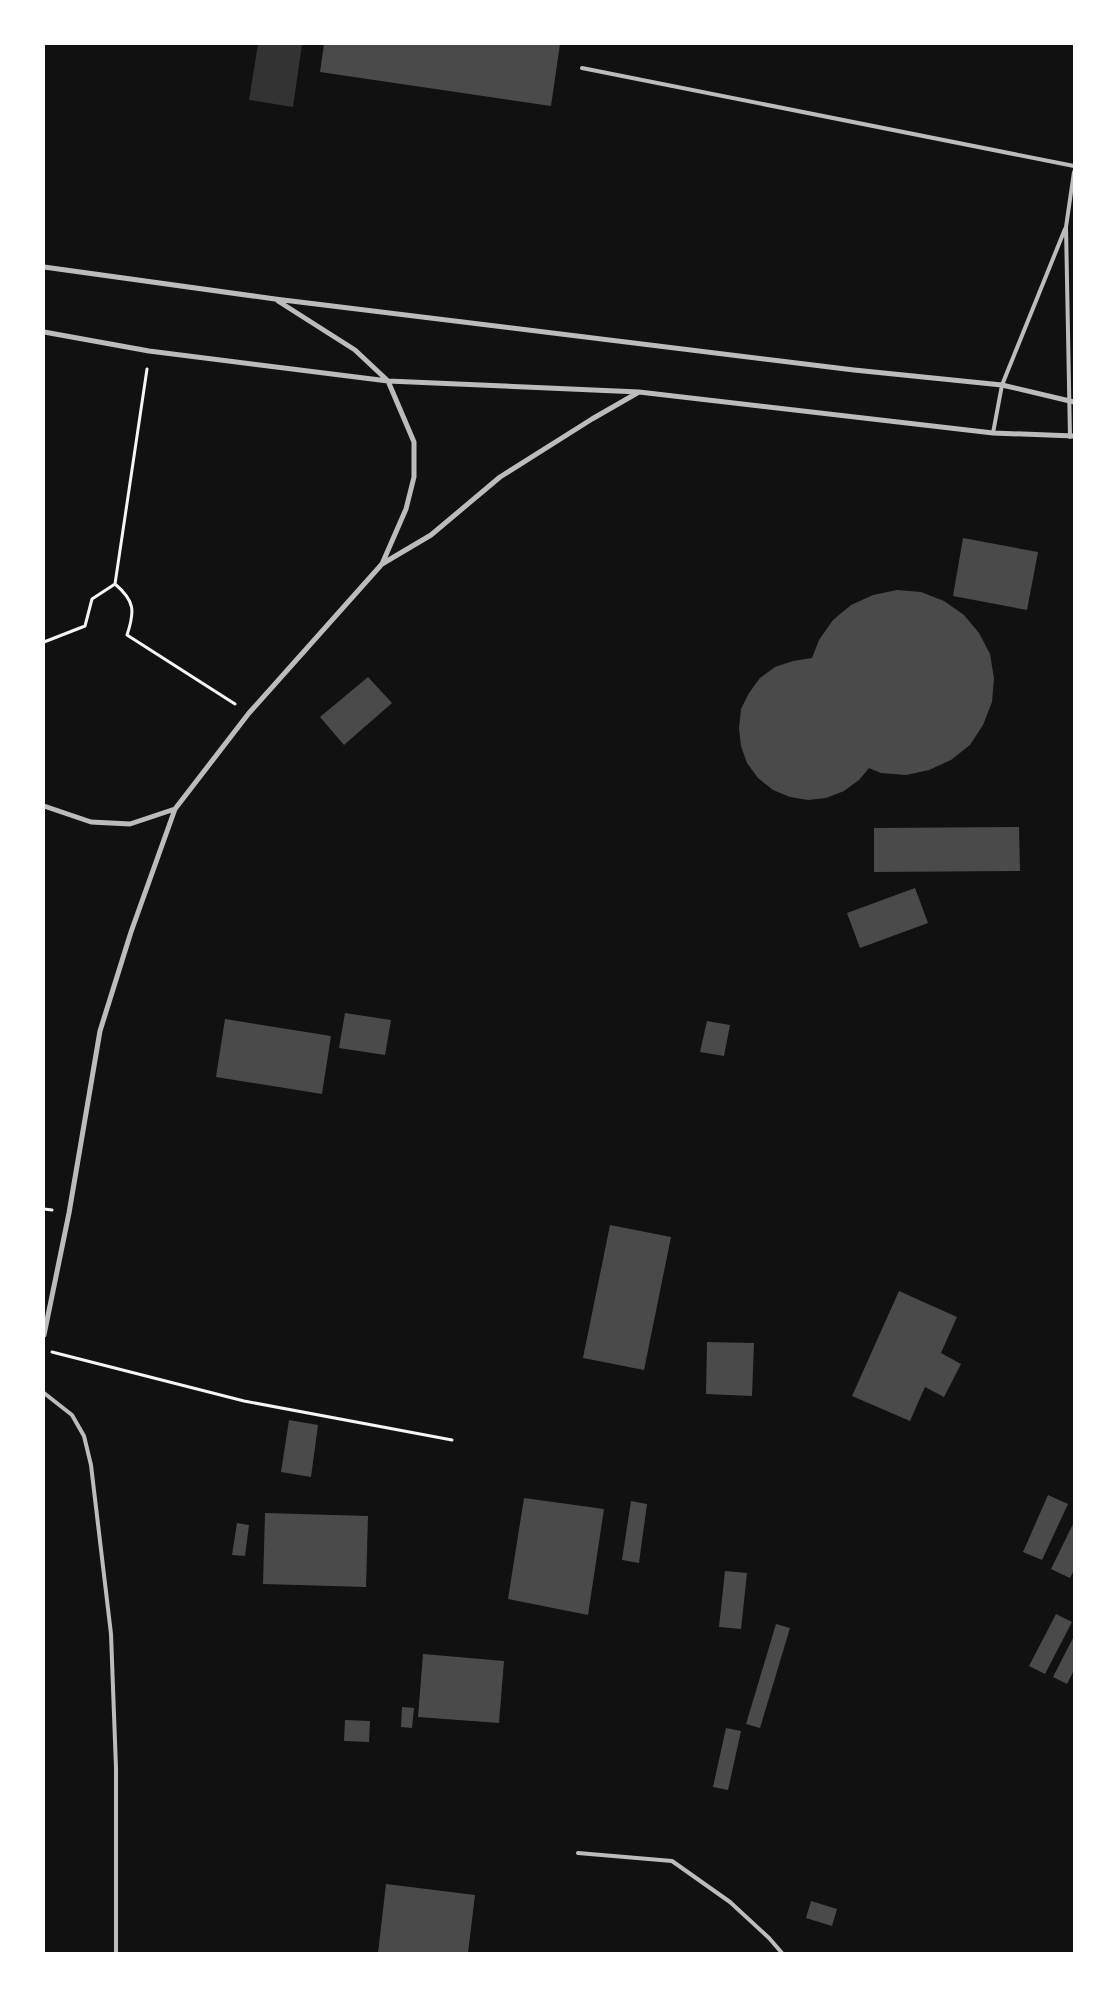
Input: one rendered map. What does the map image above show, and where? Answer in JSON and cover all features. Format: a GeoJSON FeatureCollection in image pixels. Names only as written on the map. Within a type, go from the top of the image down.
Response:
{"type":"FeatureCollection","features":[{"type":"Feature","properties":{"kind":"street"},"geometry":{"type":"LineString","coordinates":[[44,266],[275,300],[854,370],[1002,385],[1072,402]]}},
{"type":"Feature","properties":{"kind":"street"},"geometry":{"type":"LineString","coordinates":[[275,300],[354,350],[388,381],[414,442],[414,477],[406,509],[382,564]]}},
{"type":"Feature","properties":{"kind":"street"},"geometry":{"type":"LineString","coordinates":[[44,332],[149,351],[388,381],[639,392],[993,433],[1072,437]]}},
{"type":"Feature","properties":{"kind":"street"},"geometry":{"type":"LineString","coordinates":[[44,1335],[70,1213],[100,1031],[131,932],[175,809],[249,713],[382,564],[431,535],[500,477],[639,392]]}},
{"type":"Feature","properties":{"kind":"street"},"geometry":{"type":"LineString","coordinates":[[44,806],[91,822],[130,824],[175,809]]}},
{"type":"Feature","properties":{"kind":"lane"},"geometry":{"type":"LineString","coordinates":[[582,68],[1074,166]]}},
{"type":"Feature","properties":{"kind":"lane"},"geometry":{"type":"LineString","coordinates":[[1072,437],[1066,227],[1074,172]]}},
{"type":"Feature","properties":{"kind":"lane"},"geometry":{"type":"LineString","coordinates":[[993,433],[1002,385],[1066,227]]}},
{"type":"Feature","properties":{"kind":"lane"},"geometry":{"type":"LineString","coordinates":[[44,1393],[72,1415],[84,1436],[91,1465],[111,1634],[116,1768],[116,1953]]}},
{"type":"Feature","properties":{"kind":"lane"},"geometry":{"type":"LineString","coordinates":[[578,1853],[672,1861],[730,1902],[769,1938],[782,1953]]}},
{"type":"Feature","properties":{"kind":"path"},"geometry":{"type":"LineString","coordinates":[[44,642],[85,626],[92,599],[115,584],[149,351]]}},
{"type":"Feature","properties":{"kind":"path"},"geometry":{"type":"LineString","coordinates":[[115,584],[128,594],[131,604],[133,618],[127,635],[249,713]]}},
{"type":"Feature","properties":{"kind":"path"},"geometry":{"type":"LineString","coordinates":[[44,1350],[244,1401],[452,1440]]}},
{"type":"Feature","properties":{"kind":"shaded area"},"geometry":{"type":"Polygon","coordinates":[[[258,44],[302,44],[293,107],[249,100],[258,44]]]}},
{"type":"Feature","properties":{"kind":"building"},"geometry":{"type":"Polygon","coordinates":[[[324,44],[560,44],[551,106],[320,72],[324,44]]]}},
{"type":"Feature","properties":{"kind":"building"},"geometry":{"type":"Polygon","coordinates":[[[963,538],[1038,552],[1027,610],[953,596],[963,538]]]}},
{"type":"Feature","properties":{"kind":"building"},"geometry":{"type":"Polygon","coordinates":[[[897,590],[921,592],[944,601],[964,615],[979,633],[990,654],[994,678],[992,702],[983,725],[970,745],[951,760],[929,770],[906,775],[881,773],[869,768],[859,780],[844,791],[826,798],[808,800],[790,797],[773,790],[758,778],[747,763],[741,746],[739,728],[741,709],[749,693],[760,678],[775,667],[793,661],[812,658],[819,640],[833,620],[851,605],[873,595],[897,590]]]}},
{"type":"Feature","properties":{"kind":"building"},"geometry":{"type":"Polygon","coordinates":[[[368,677],[392,703],[344,745],[320,717],[368,677]]]}},
{"type":"Feature","properties":{"kind":"building"},"geometry":{"type":"Polygon","coordinates":[[[1019,827],[1020,871],[874,872],[874,828],[1019,827]]]}},
{"type":"Feature","properties":{"kind":"building"},"geometry":{"type":"Polygon","coordinates":[[[915,888],[928,923],[860,948],[847,913],[915,888]]]}},
{"type":"Feature","properties":{"kind":"building"},"geometry":{"type":"Polygon","coordinates":[[[345,1013],[391,1020],[385,1055],[339,1048],[345,1013]]]}},
{"type":"Feature","properties":{"kind":"building"},"geometry":{"type":"Polygon","coordinates":[[[225,1019],[331,1036],[322,1094],[216,1077],[225,1019]]]}},
{"type":"Feature","properties":{"kind":"building"},"geometry":{"type":"Polygon","coordinates":[[[707,1021],[730,1025],[724,1056],[700,1052],[707,1021]]]}},
{"type":"Feature","properties":{"kind":"building"},"geometry":{"type":"Polygon","coordinates":[[[610,1225],[671,1237],[644,1370],[583,1358],[610,1225]]]}},
{"type":"Feature","properties":{"kind":"building"},"geometry":{"type":"Polygon","coordinates":[[[899,1291],[957,1317],[941,1353],[961,1364],[944,1397],[925,1387],[910,1421],[852,1396],[899,1291]]]}},
{"type":"Feature","properties":{"kind":"building"},"geometry":{"type":"Polygon","coordinates":[[[707,1342],[754,1343],[752,1396],[706,1394],[707,1342]]]}},
{"type":"Feature","properties":{"kind":"building"},"geometry":{"type":"Polygon","coordinates":[[[289,1420],[318,1425],[311,1477],[281,1472],[289,1420]]]}},
{"type":"Feature","properties":{"kind":"building"},"geometry":{"type":"Polygon","coordinates":[[[1048,1495],[1068,1504],[1042,1560],[1023,1552],[1048,1495]]]}},
{"type":"Feature","properties":{"kind":"building"},"geometry":{"type":"Polygon","coordinates":[[[524,1498],[604,1509],[588,1615],[508,1599],[524,1498]]]}},
{"type":"Feature","properties":{"kind":"building"},"geometry":{"type":"Polygon","coordinates":[[[631,1501],[647,1504],[639,1563],[622,1560],[631,1501]]]}},
{"type":"Feature","properties":{"kind":"building"},"geometry":{"type":"Polygon","coordinates":[[[265,1513],[368,1516],[366,1587],[263,1584],[265,1513]]]}},
{"type":"Feature","properties":{"kind":"building"},"geometry":{"type":"Polygon","coordinates":[[[1074,1522],[1074,1570],[1070,1578],[1051,1569],[1074,1522]]]}},
{"type":"Feature","properties":{"kind":"building"},"geometry":{"type":"Polygon","coordinates":[[[237,1523],[249,1525],[245,1556],[232,1555],[237,1523]]]}},
{"type":"Feature","properties":{"kind":"building"},"geometry":{"type":"Polygon","coordinates":[[[725,1571],[747,1573],[741,1629],[719,1627],[725,1571]]]}},
{"type":"Feature","properties":{"kind":"building"},"geometry":{"type":"Polygon","coordinates":[[[1056,1614],[1072,1622],[1045,1674],[1029,1666],[1056,1614]]]}},
{"type":"Feature","properties":{"kind":"building"},"geometry":{"type":"Polygon","coordinates":[[[776,1624],[790,1628],[760,1728],[746,1724],[776,1624]]]}},
{"type":"Feature","properties":{"kind":"building"},"geometry":{"type":"Polygon","coordinates":[[[1074,1636],[1074,1670],[1067,1684],[1053,1677],[1074,1636]]]}},
{"type":"Feature","properties":{"kind":"building"},"geometry":{"type":"Polygon","coordinates":[[[423,1654],[504,1661],[499,1723],[418,1717],[423,1654]]]}},
{"type":"Feature","properties":{"kind":"building"},"geometry":{"type":"Polygon","coordinates":[[[402,1707],[414,1708],[412,1728],[401,1727],[402,1707]]]}},
{"type":"Feature","properties":{"kind":"building"},"geometry":{"type":"Polygon","coordinates":[[[345,1720],[370,1721],[369,1742],[344,1741],[345,1720]]]}},
{"type":"Feature","properties":{"kind":"building"},"geometry":{"type":"Polygon","coordinates":[[[726,1728],[741,1731],[728,1790],[713,1787],[726,1728]]]}},
{"type":"Feature","properties":{"kind":"building"},"geometry":{"type":"Polygon","coordinates":[[[386,1884],[475,1895],[468,1953],[378,1953],[386,1884]]]}},
{"type":"Feature","properties":{"kind":"building"},"geometry":{"type":"Polygon","coordinates":[[[811,1901],[837,1909],[832,1926],[806,1918],[811,1901]]]}}]}
